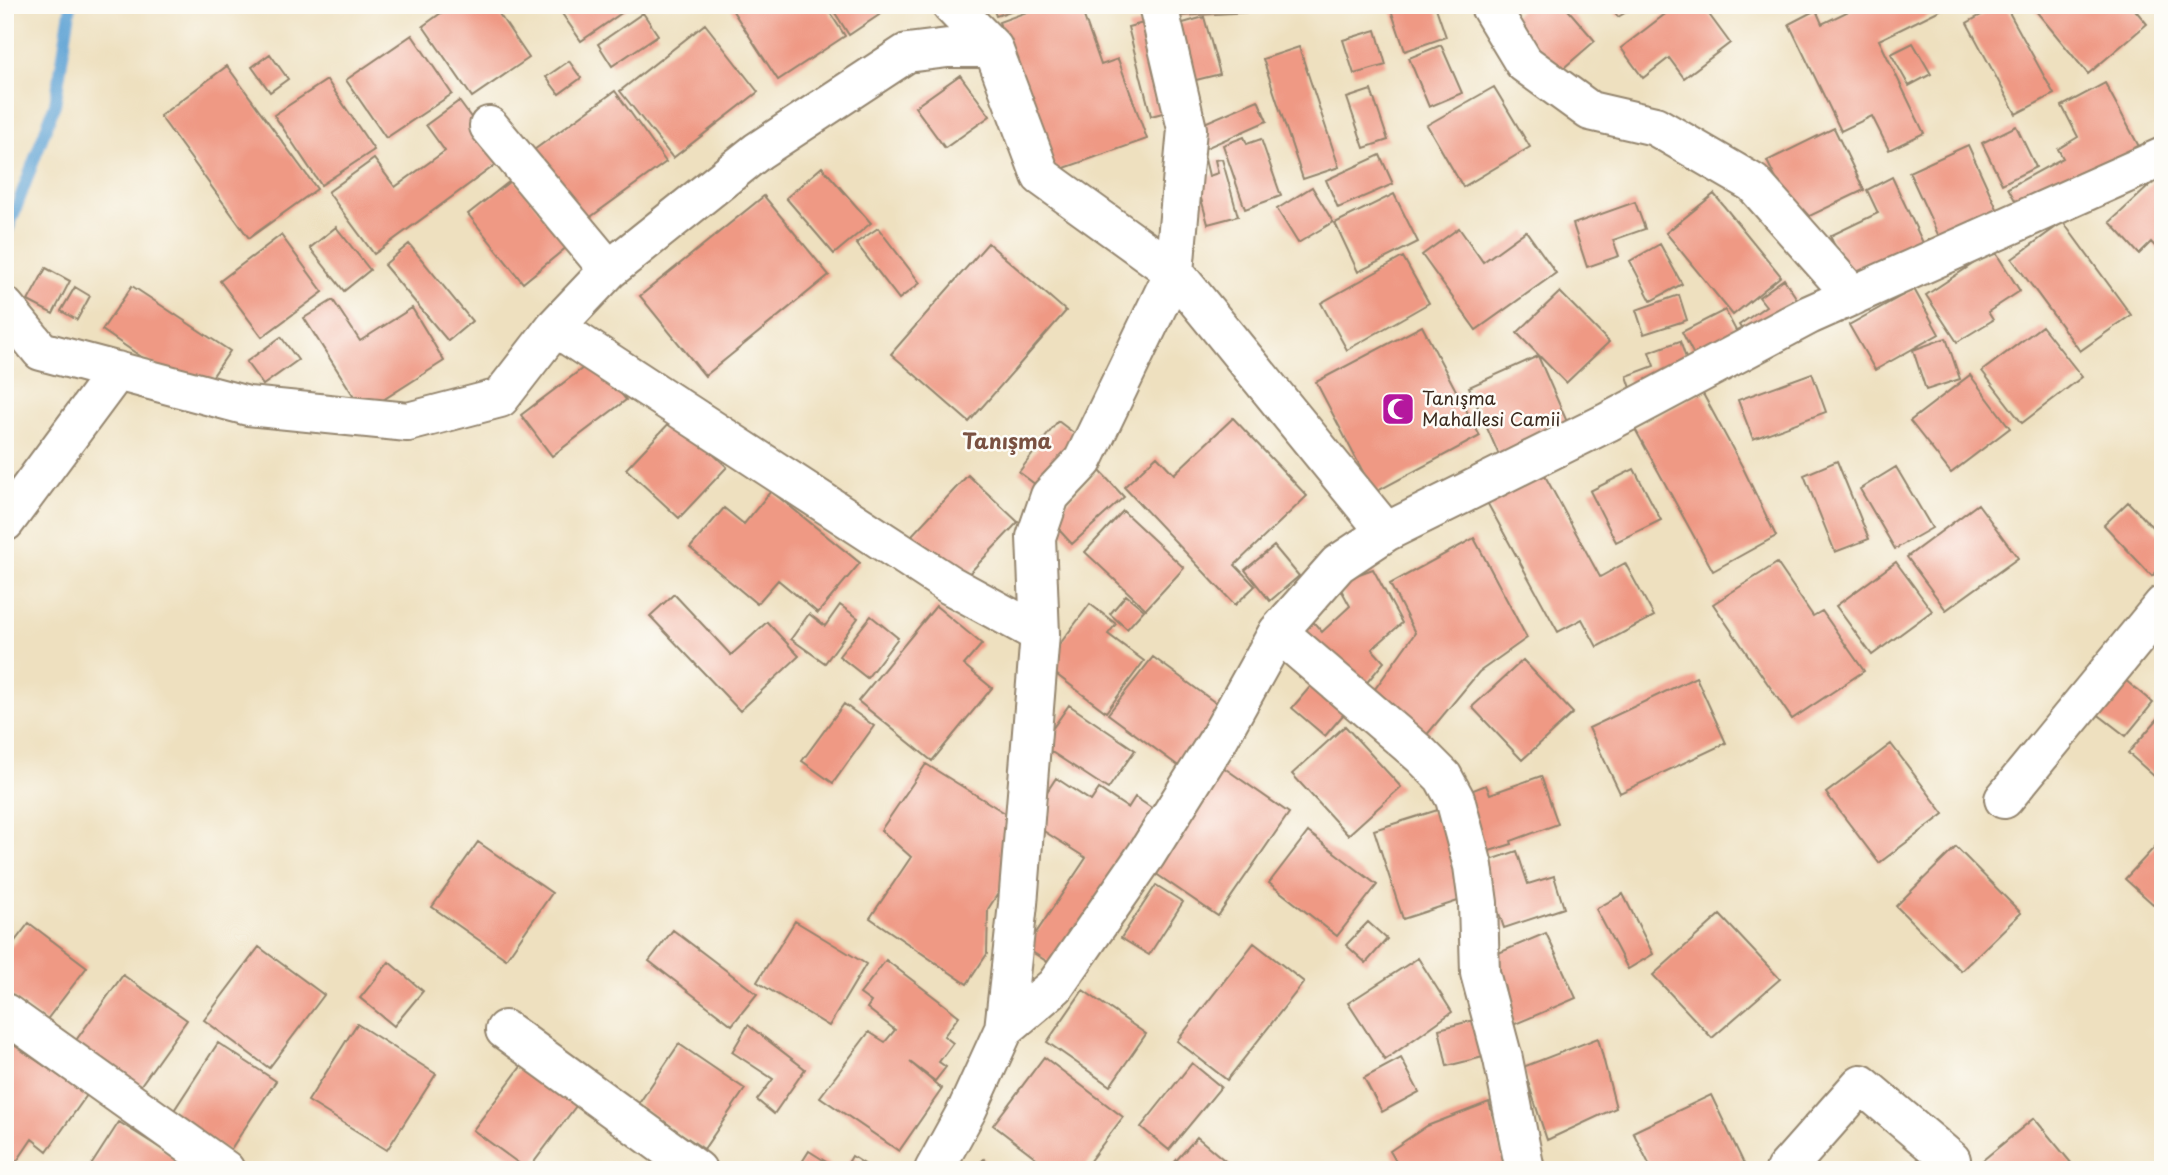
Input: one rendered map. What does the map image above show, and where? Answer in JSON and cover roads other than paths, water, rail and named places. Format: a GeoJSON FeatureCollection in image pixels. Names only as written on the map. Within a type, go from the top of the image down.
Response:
{"type":"FeatureCollection","features":[{"type":"Feature","properties":{"kind":"street"},"geometry":{"type":"LineString","coordinates":[[951,5],[993,48],[1041,176],[1174,272],[1386,532]]}},
{"type":"Feature","properties":{"kind":"street"},"geometry":{"type":"LineString","coordinates":[[934,1170],[967,1110],[1004,1029],[1018,904],[1040,634],[1036,537],[1050,496],[1083,461],[1174,272],[1187,129],[1158,5]]}},
{"type":"Feature","properties":{"kind":"street"},"geometry":{"type":"LineString","coordinates":[[1489,5],[1524,64],[1590,111],[1655,126],[1753,183],[1853,296]]}},
{"type":"Feature","properties":{"kind":"street"},"geometry":{"type":"LineString","coordinates":[[5,307],[41,351],[248,406],[408,422],[500,398],[555,327],[609,270],[758,151],[907,53],[948,48],[993,48]]}},
{"type":"Feature","properties":{"kind":"street"},"geometry":{"type":"LineString","coordinates":[[489,126],[609,270]]}},
{"type":"Feature","properties":{"kind":"street"},"geometry":{"type":"LineString","coordinates":[[1004,1029],[1055,986],[1146,856],[1218,740],[1279,632],[1338,564],[1386,532],[1584,435],[1810,315],[2163,157]]}},
{"type":"Feature","properties":{"kind":"street"},"geometry":{"type":"LineString","coordinates":[[555,327],[950,585],[1040,634]]}},
{"type":"Feature","properties":{"kind":"street"},"geometry":{"type":"LineString","coordinates":[[5,522],[117,371]]}},
{"type":"Feature","properties":{"kind":"street"},"geometry":{"type":"LineString","coordinates":[[2004,799],[2163,605]]}},
{"type":"Feature","properties":{"kind":"street"},"geometry":{"type":"LineString","coordinates":[[1279,632],[1421,755],[1443,777],[1455,799],[1473,866],[1478,903],[1480,973],[1503,1059],[1525,1170]]}},
{"type":"Feature","properties":{"kind":"street"},"geometry":{"type":"LineString","coordinates":[[5,1013],[225,1170]]}},
{"type":"Feature","properties":{"kind":"street"},"geometry":{"type":"LineString","coordinates":[[505,1030],[697,1170]]}},
{"type":"Feature","properties":{"kind":"street"},"geometry":{"type":"LineString","coordinates":[[1784,1170],[1861,1084],[1951,1160],[1945,1170]]}},
{"type":"Feature","properties":{"kind":"waterway"},"geometry":{"type":"LineString","coordinates":[[5,238],[55,104],[71,5]]}},
{"type":"Feature","properties":{"kind":"place","name":"Tanışma Mahallesi Camii"},"geometry":{"type":"Point","coordinates":[1398,409]}},
{"type":"Feature","properties":{"kind":"district","name":"Tanışma"},"geometry":{"type":"Point","coordinates":[1007,442]}}]}
